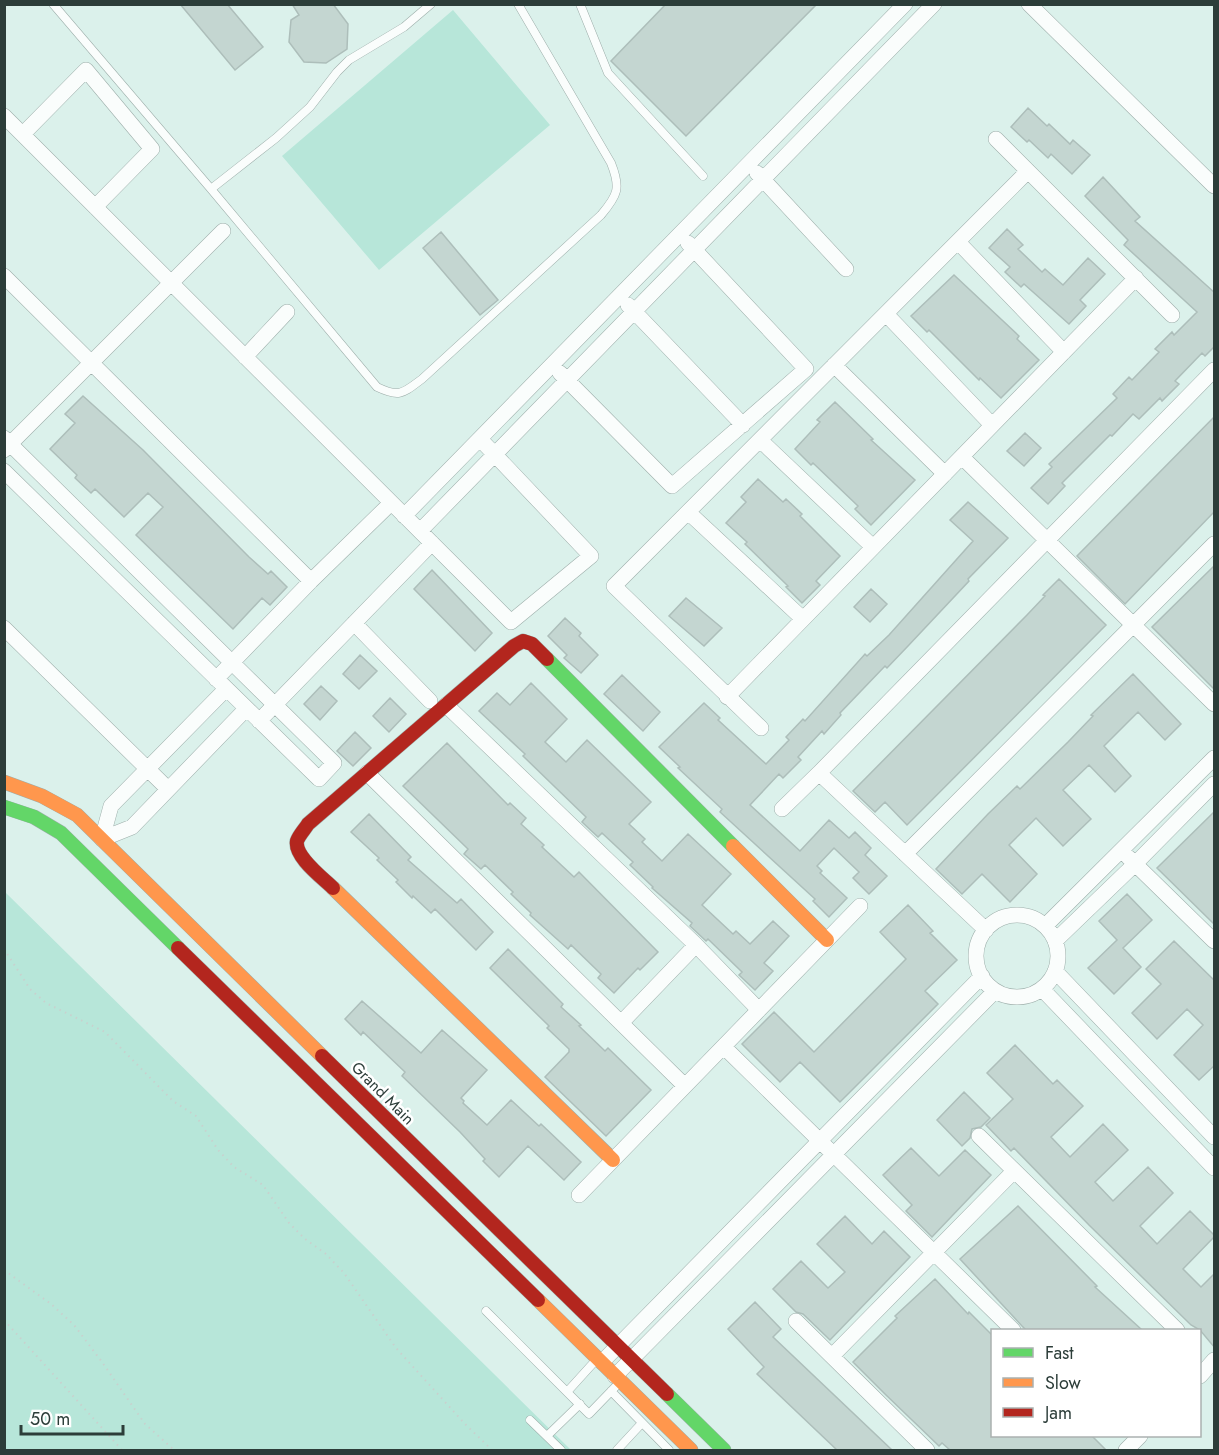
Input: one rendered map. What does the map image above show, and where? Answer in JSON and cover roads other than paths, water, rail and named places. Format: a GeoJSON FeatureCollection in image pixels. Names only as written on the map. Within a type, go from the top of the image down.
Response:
{"type":"FeatureCollection","features":[{"type":"Feature","properties":{"kind":"street"},"geometry":{"type":"LineString","coordinates":[[405,516],[905,4]]}},
{"type":"Feature","properties":{"kind":"street"},"geometry":{"type":"LineString","coordinates":[[420,531],[934,4]]}},
{"type":"Feature","properties":{"kind":"street"},"geometry":{"type":"LineString","coordinates":[[1029,4],[1215,186]]}},
{"type":"Feature","properties":{"kind":"street"},"geometry":{"type":"LineString","coordinates":[[892,18],[908,31]]}},
{"type":"Feature","properties":{"kind":"street"},"geometry":{"type":"LineString","coordinates":[[22,134],[86,70],[153,148],[95,207]]}},
{"type":"Feature","properties":{"kind":"street"},"geometry":{"type":"LineString","coordinates":[[818,93],[833,108]]}},
{"type":"Feature","properties":{"kind":"street"},"geometry":{"type":"LineString","coordinates":[[4,116],[511,622],[591,556],[480,439]]}},
{"type":"Feature","properties":{"kind":"street"},"geometry":{"type":"LineString","coordinates":[[996,139],[1172,315]]}},
{"type":"Feature","properties":{"kind":"street"},"geometry":{"type":"LineString","coordinates":[[748,165],[846,269]]}},
{"type":"Feature","properties":{"kind":"street"},"geometry":{"type":"LineString","coordinates":[[760,728],[614,586],[1028,171]]}},
{"type":"Feature","properties":{"kind":"street"},"geometry":{"type":"LineString","coordinates":[[4,471],[319,779],[334,763],[7,444],[223,231]]}},
{"type":"Feature","properties":{"kind":"street"},"geometry":{"type":"LineString","coordinates":[[552,365],[672,486],[806,369],[680,235]]}},
{"type":"Feature","properties":{"kind":"street"},"geometry":{"type":"LineString","coordinates":[[957,242],[1064,352]]}},
{"type":"Feature","properties":{"kind":"street"},"geometry":{"type":"LineString","coordinates":[[4,276],[311,581]]}},
{"type":"Feature","properties":{"kind":"street"},"geometry":{"type":"LineString","coordinates":[[727,697],[1136,278]]}},
{"type":"Feature","properties":{"kind":"street"},"geometry":{"type":"LineString","coordinates":[[620,297],[743,425]]}},
{"type":"Feature","properties":{"kind":"street"},"geometry":{"type":"LineString","coordinates":[[245,357],[288,312]]}},
{"type":"Feature","properties":{"kind":"street"},"geometry":{"type":"LineString","coordinates":[[885,314],[992,425]]}},
{"type":"Feature","properties":{"kind":"street"},"geometry":{"type":"LineString","coordinates":[[834,365],[945,474]]}},
{"type":"Feature","properties":{"kind":"street"},"geometry":{"type":"LineString","coordinates":[[782,808],[1215,370]]}},
{"type":"Feature","properties":{"kind":"street"},"geometry":{"type":"LineString","coordinates":[[760,440],[873,547]]}},
{"type":"Feature","properties":{"kind":"street"},"geometry":{"type":"LineString","coordinates":[[962,457],[1215,704]]}},
{"type":"Feature","properties":{"kind":"street"},"geometry":{"type":"LineString","coordinates":[[102,839],[111,806],[147,769],[221,684],[232,662],[391,502]]}},
{"type":"Feature","properties":{"kind":"street"},"geometry":{"type":"LineString","coordinates":[[688,512],[803,619]]}},
{"type":"Feature","properties":{"kind":"street"},"geometry":{"type":"LineString","coordinates":[[259,721],[432,543]]}},
{"type":"Feature","properties":{"kind":"street"},"geometry":{"type":"LineString","coordinates":[[905,854],[1215,544]]}},
{"type":"Feature","properties":{"kind":"street"},"geometry":{"type":"LineString","coordinates":[[354,623],[696,945],[759,1010]]}},
{"type":"Feature","properties":{"kind":"street"},"geometry":{"type":"LineString","coordinates":[[4,628],[168,789]]}},
{"type":"Feature","properties":{"kind":"street"},"geometry":{"type":"LineString","coordinates":[[613,1160],[304,860],[297,846],[297,840],[308,824],[367,773],[438,703],[523,641],[532,644],[827,940]]}},
{"type":"Feature","properties":{"kind":"street"},"geometry":{"type":"LineString","coordinates":[[85,856],[102,839],[132,827],[246,709]]}},
{"type":"Feature","properties":{"kind":"street"},"geometry":{"type":"LineString","coordinates":[[1045,926],[1215,758]]}},
{"type":"Feature","properties":{"kind":"street"},"geometry":{"type":"LineString","coordinates":[[367,773],[685,1086]]}},
{"type":"Feature","properties":{"kind":"street"},"geometry":{"type":"LineString","coordinates":[[819,773],[986,930]]}},
{"type":"Feature","properties":{"kind":"street","name":"Grand Main"},"geometry":{"type":"LineString","coordinates":[[4,782],[51,798],[78,815],[618,1347],[717,1448]]}},
{"type":"Feature","properties":{"kind":"street"},"geometry":{"type":"LineString","coordinates":[[1055,941],[1215,784]]}},
{"type":"Feature","properties":{"kind":"street"},"geometry":{"type":"LineString","coordinates":[[4,807],[46,822],[61,833],[600,1360],[616,1383],[691,1450]]}},
{"type":"Feature","properties":{"kind":"street"},"geometry":{"type":"LineString","coordinates":[[1122,851],[1215,941]]}},
{"type":"Feature","properties":{"kind":"street"},"geometry":{"type":"LineString","coordinates":[[579,1195],[860,906]]}},
{"type":"Feature","properties":{"kind":"street"},"geometry":{"type":"LineString","coordinates":[[1011,916],[1035,919],[1045,926],[1055,941],[1058,951],[1055,971],[1042,989],[1032,995],[1019,997],[1007,996],[995,991],[982,976],[977,963],[977,949],[986,930],[1000,919],[1011,916]]}},
{"type":"Feature","properties":{"kind":"street"},"geometry":{"type":"LineString","coordinates":[[621,1023],[696,945]]}},
{"type":"Feature","properties":{"kind":"street"},"geometry":{"type":"LineString","coordinates":[[1055,971],[1215,1137]]}},
{"type":"Feature","properties":{"kind":"street"},"geometry":{"type":"LineString","coordinates":[[600,1360],[618,1347],[982,976]]}},
{"type":"Feature","properties":{"kind":"street"},"geometry":{"type":"LineString","coordinates":[[1042,989],[1215,1168]]}},
{"type":"Feature","properties":{"kind":"street"},"geometry":{"type":"LineString","coordinates":[[616,1383],[631,1360],[995,991]]}},
{"type":"Feature","properties":{"kind":"street"},"geometry":{"type":"LineString","coordinates":[[724,1047],[1012,1329]]}},
{"type":"Feature","properties":{"kind":"street"},"geometry":{"type":"LineString","coordinates":[[979,1136],[1176,1329]]}},
{"type":"Feature","properties":{"kind":"street"},"geometry":{"type":"LineString","coordinates":[[832,1356],[1014,1171]]}},
{"type":"Feature","properties":{"kind":"street"},"geometry":{"type":"LineString","coordinates":[[668,1296],[682,1309]]}},
{"type":"Feature","properties":{"kind":"street"},"geometry":{"type":"LineString","coordinates":[[796,1321],[927,1450]]}},
{"type":"Feature","properties":{"kind":"street"},"geometry":{"type":"LineString","coordinates":[[1201,1353],[1213,1362],[1201,1375]]}},
{"type":"Feature","properties":{"kind":"lane"},"geometry":{"type":"LineString","coordinates":[[53,4],[377,387],[391,393],[402,394],[422,379],[602,215],[617,191],[618,180],[611,163],[518,4]]}},
{"type":"Feature","properties":{"kind":"lane"},"geometry":{"type":"LineString","coordinates":[[211,189],[276,138],[310,107],[349,60],[404,27],[431,4]]}},
{"type":"Feature","properties":{"kind":"lane"},"geometry":{"type":"LineString","coordinates":[[580,4],[608,72],[704,176]]}},
{"type":"Feature","properties":{"kind":"lane"},"geometry":{"type":"LineString","coordinates":[[486,1311],[589,1414],[616,1383],[642,1423],[669,1450]]}},
{"type":"Feature","properties":{"kind":"lane"},"geometry":{"type":"LineString","coordinates":[[567,1392],[600,1360]]}},
{"type":"Feature","properties":{"kind":"lane"},"geometry":{"type":"LineString","coordinates":[[547,1436],[580,1404]]}},
{"type":"Feature","properties":{"kind":"lane"},"geometry":{"type":"LineString","coordinates":[[530,1420],[561,1450]]}},
{"type":"Feature","properties":{"kind":"lane"},"geometry":{"type":"LineString","coordinates":[[616,1450],[642,1423]]}}]}
